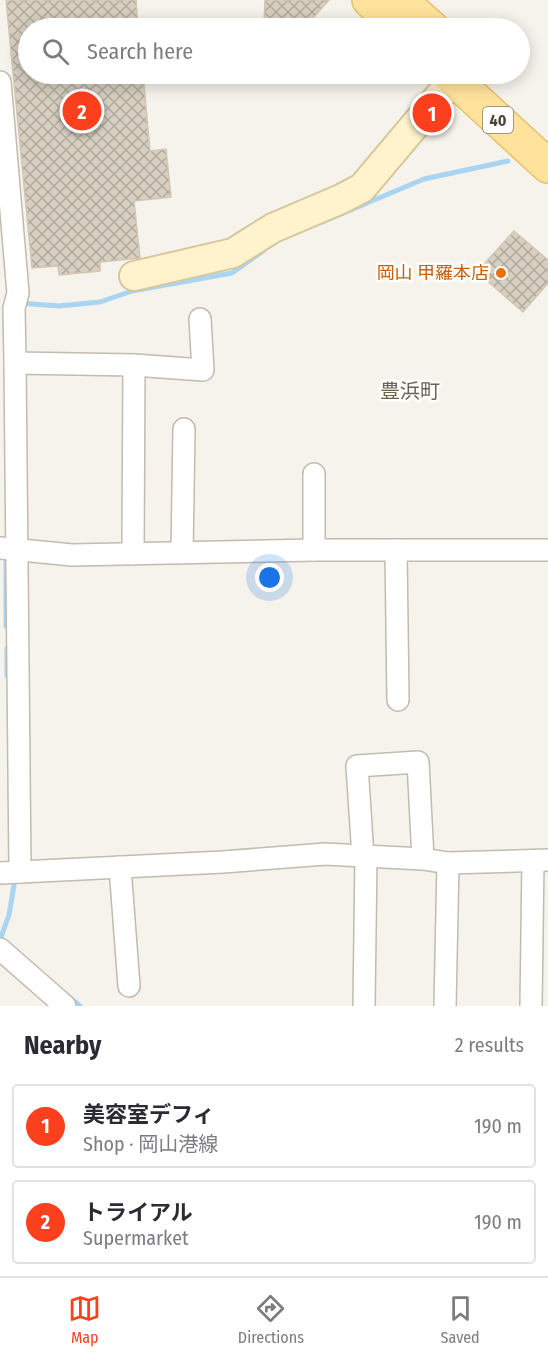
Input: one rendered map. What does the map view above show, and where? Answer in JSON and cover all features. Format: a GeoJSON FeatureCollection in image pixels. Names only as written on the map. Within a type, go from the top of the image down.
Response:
{"type":"FeatureCollection","features":[{"type":"Feature","properties":{"kind":"main road"},"geometry":{"type":"LineString","coordinates":[[369,0],[414,14]]}},
{"type":"Feature","properties":{"kind":"main road","name":"40"},"geometry":{"type":"LineString","coordinates":[[469,84],[548,166]]}},
{"type":"Feature","properties":{"kind":"main road","name":"40"},"geometry":{"type":"LineString","coordinates":[[473,84],[548,135]]}},
{"type":"Feature","properties":{"kind":"street"},"geometry":{"type":"LineString","coordinates":[[0,82],[18,293],[11,306],[15,363],[8,549],[10,873],[326,854],[423,859],[448,863],[540,860],[531,1006]]}},
{"type":"Feature","properties":{"kind":"street"},"geometry":{"type":"LineString","coordinates":[[134,276],[232,254],[273,228],[362,188],[452,84]]}},
{"type":"Feature","properties":{"kind":"street"},"geometry":{"type":"LineString","coordinates":[[15,363],[203,369],[200,319]]}},
{"type":"Feature","properties":{"kind":"street"},"geometry":{"type":"LineString","coordinates":[[133,554],[134,365]]}},
{"type":"Feature","properties":{"kind":"street"},"geometry":{"type":"LineString","coordinates":[[182,553],[184,429]]}},
{"type":"Feature","properties":{"kind":"street"},"geometry":{"type":"LineString","coordinates":[[314,474],[314,550]]}},
{"type":"Feature","properties":{"kind":"street"},"geometry":{"type":"LineString","coordinates":[[8,549],[72,555],[314,550],[548,550]]}},
{"type":"Feature","properties":{"kind":"street"},"geometry":{"type":"LineString","coordinates":[[396,550],[398,700]]}},
{"type":"Feature","properties":{"kind":"street"},"geometry":{"type":"LineString","coordinates":[[364,1006],[365,857],[357,766],[418,762],[423,859]]}},
{"type":"Feature","properties":{"kind":"street"},"geometry":{"type":"LineString","coordinates":[[445,1006],[448,863]]}},
{"type":"Feature","properties":{"kind":"street"},"geometry":{"type":"LineString","coordinates":[[120,867],[129,986]]}},
{"type":"Feature","properties":{"kind":"street"},"geometry":{"type":"LineString","coordinates":[[0,949],[65,1006]]}},
{"type":"Feature","properties":{"kind":"building"},"geometry":{"type":"Polygon","coordinates":[[[6,0],[136,0],[137,18],[18,18],[18,84],[144,84],[150,151],[166,149],[171,197],[134,201],[140,258],[100,262],[100,271],[59,275],[58,266],[32,268],[6,0]]]}},
{"type":"Feature","properties":{"kind":"building"},"geometry":{"type":"Polygon","coordinates":[[[265,0],[329,0],[313,18],[264,18],[265,0]]]}},
{"type":"Feature","properties":{"kind":"building"},"geometry":{"type":"Polygon","coordinates":[[[514,231],[548,260],[548,283],[523,312],[477,272],[514,231]]]}},
{"type":"Feature","properties":{"kind":"waterway"},"geometry":{"type":"LineString","coordinates":[[322,222],[424,179],[508,161]]}},
{"type":"Feature","properties":{"kind":"waterway"},"geometry":{"type":"LineString","coordinates":[[19,303],[59,306],[100,302],[132,291],[232,273],[263,251]]}},
{"type":"Feature","properties":{"kind":"waterway"},"geometry":{"type":"LineString","coordinates":[[2,557],[6,557],[6,626]]}},
{"type":"Feature","properties":{"kind":"waterway"},"geometry":{"type":"LineString","coordinates":[[7,648],[7,676]]}},
{"type":"Feature","properties":{"kind":"waterway"},"geometry":{"type":"LineString","coordinates":[[0,940],[9,915],[15,879]]}},
{"type":"Feature","properties":{"kind":"waterway"},"geometry":{"type":"LineString","coordinates":[[69,997],[80,1006]]}},
{"type":"Feature","properties":{"kind":"place","name":"トライアル"},"geometry":{"type":"Point","coordinates":[82,111]}},
{"type":"Feature","properties":{"kind":"place","name":"美容室デフィ"},"geometry":{"type":"Point","coordinates":[432,113]}},
{"type":"Feature","properties":{"kind":"place","name":"岡山 甲羅本店"},"geometry":{"type":"Point","coordinates":[501,273]}},
{"type":"Feature","properties":{"kind":"district","name":"豊浜町"},"geometry":{"type":"Point","coordinates":[410,391]}}]}
